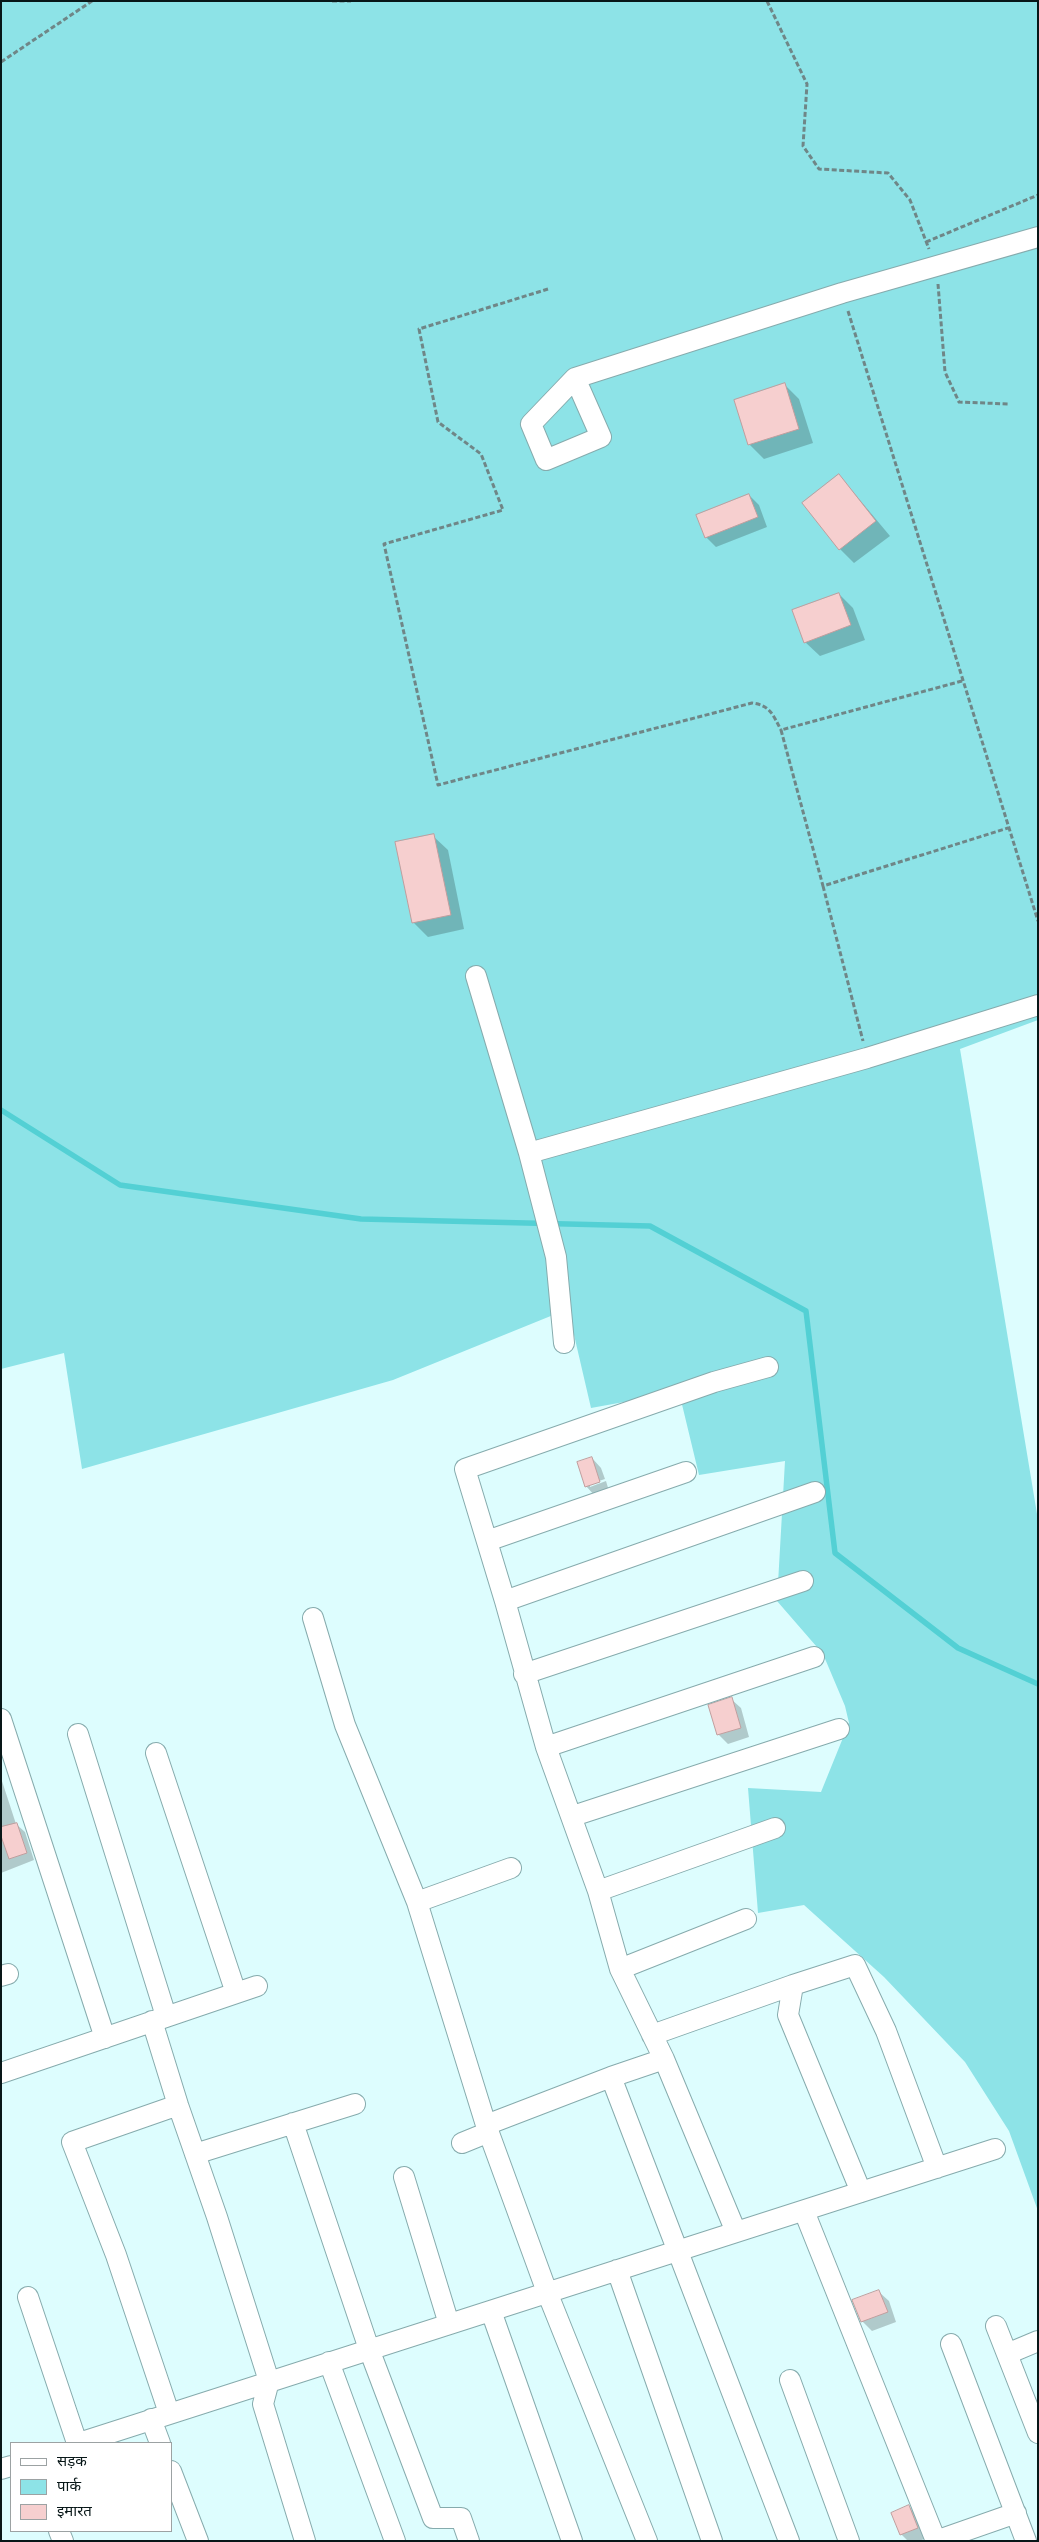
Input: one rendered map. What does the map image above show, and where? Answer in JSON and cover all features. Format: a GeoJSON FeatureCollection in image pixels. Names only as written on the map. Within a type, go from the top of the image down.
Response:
{"type":"FeatureCollection","features":[{"type":"Feature","properties":{"kind":"street"},"geometry":{"type":"LineString","coordinates":[[575,378],[842,293],[936,268],[1038,237]]}},
{"type":"Feature","properties":{"kind":"street"},"geometry":{"type":"LineString","coordinates":[[476,976],[529,1153],[556,1257],[564,1343]]}},
{"type":"Feature","properties":{"kind":"street"},"geometry":{"type":"LineString","coordinates":[[529,1153],[867,1058],[1038,1005]]}},
{"type":"Feature","properties":{"kind":"street"},"geometry":{"type":"LineString","coordinates":[[736,2232],[664,2059],[620,1969],[598,1891],[573,1816],[546,1747],[524,1674],[506,1601],[465,1469],[714,1382],[768,1367]]}},
{"type":"Feature","properties":{"kind":"street"},"geometry":{"type":"LineString","coordinates":[[487,1541],[686,1472]]}},
{"type":"Feature","properties":{"kind":"street"},"geometry":{"type":"LineString","coordinates":[[506,1601],[815,1492]]}},
{"type":"Feature","properties":{"kind":"street"},"geometry":{"type":"LineString","coordinates":[[524,1674],[803,1581]]}},
{"type":"Feature","properties":{"kind":"street"},"geometry":{"type":"LineString","coordinates":[[312,1618],[345,1725],[418,1902],[488,2129],[547,2292],[647,2541]]}},
{"type":"Feature","properties":{"kind":"street"},"geometry":{"type":"LineString","coordinates":[[546,1747],[814,1657]]}},
{"type":"Feature","properties":{"kind":"street"},"geometry":{"type":"LineString","coordinates":[[1,1719],[105,2038]]}},
{"type":"Feature","properties":{"kind":"street"},"geometry":{"type":"LineString","coordinates":[[573,1816],[839,1729]]}},
{"type":"Feature","properties":{"kind":"street"},"geometry":{"type":"LineString","coordinates":[[78,1734],[159,2019],[178,2105],[269,2381],[263,2404],[305,2541]]}},
{"type":"Feature","properties":{"kind":"street"},"geometry":{"type":"LineString","coordinates":[[156,1753],[236,1994]]}},
{"type":"Feature","properties":{"kind":"street"},"geometry":{"type":"LineString","coordinates":[[598,1891],[775,1828]]}},
{"type":"Feature","properties":{"kind":"street"},"geometry":{"type":"LineString","coordinates":[[418,1902],[512,1868]]}},
{"type":"Feature","properties":{"kind":"street"},"geometry":{"type":"LineString","coordinates":[[620,1969],[746,1919]]}},
{"type":"Feature","properties":{"kind":"street"},"geometry":{"type":"LineString","coordinates":[[652,2035],[855,1965],[886,2031],[937,2168]]}},
{"type":"Feature","properties":{"kind":"street"},"geometry":{"type":"LineString","coordinates":[[793,1985],[788,2015],[861,2192]]}},
{"type":"Feature","properties":{"kind":"street"},"geometry":{"type":"LineString","coordinates":[[1,2073],[258,1986]]}},
{"type":"Feature","properties":{"kind":"street"},"geometry":{"type":"LineString","coordinates":[[462,2143],[488,2129],[611,2077],[664,2059]]}},
{"type":"Feature","properties":{"kind":"street"},"geometry":{"type":"LineString","coordinates":[[611,2077],[789,2541]]}},
{"type":"Feature","properties":{"kind":"street"},"geometry":{"type":"LineString","coordinates":[[195,2154],[355,2104]]}},
{"type":"Feature","properties":{"kind":"street"},"geometry":{"type":"LineString","coordinates":[[160,2442],[160,2416],[116,2255],[72,2142],[178,2105]]}},
{"type":"Feature","properties":{"kind":"street"},"geometry":{"type":"LineString","coordinates":[[294,2123],[369,2349],[433,2518],[460,2518],[469,2541]]}},
{"type":"Feature","properties":{"kind":"street"},"geometry":{"type":"LineString","coordinates":[[81,2442],[995,2149]]}},
{"type":"Feature","properties":{"kind":"street"},"geometry":{"type":"LineString","coordinates":[[404,2178],[449,2324]]}},
{"type":"Feature","properties":{"kind":"street"},"geometry":{"type":"LineString","coordinates":[[804,2210],[936,2541],[1016,2513]]}},
{"type":"Feature","properties":{"kind":"street"},"geometry":{"type":"LineString","coordinates":[[617,2270],[712,2541]]}},
{"type":"Feature","properties":{"kind":"street"},"geometry":{"type":"LineString","coordinates":[[28,2297],[78,2442]]}},
{"type":"Feature","properties":{"kind":"street"},"geometry":{"type":"LineString","coordinates":[[491,2311],[572,2541]]}},
{"type":"Feature","properties":{"kind":"street"},"geometry":{"type":"LineString","coordinates":[[996,2326],[1038,2432]]}},
{"type":"Feature","properties":{"kind":"street"},"geometry":{"type":"LineString","coordinates":[[1007,2354],[1038,2341]]}},
{"type":"Feature","properties":{"kind":"street"},"geometry":{"type":"LineString","coordinates":[[951,2344],[1016,2513],[1029,2534]]}},
{"type":"Feature","properties":{"kind":"street"},"geometry":{"type":"LineString","coordinates":[[329,2362],[395,2541]]}},
{"type":"Feature","properties":{"kind":"street"},"geometry":{"type":"LineString","coordinates":[[790,2380],[848,2541]]}},
{"type":"Feature","properties":{"kind":"street"},"geometry":{"type":"LineString","coordinates":[[172,2474],[198,2541]]}},
{"type":"Feature","properties":{"kind":"path"},"geometry":{"type":"LineString","coordinates":[[1,62],[92,1]]}},
{"type":"Feature","properties":{"kind":"path"},"geometry":{"type":"LineString","coordinates":[[332,1],[351,1]]}},
{"type":"Feature","properties":{"kind":"path"},"geometry":{"type":"LineString","coordinates":[[767,1],[807,84],[803,146],[819,169],[888,173],[910,200],[936,268],[945,372],[959,402],[1008,404]]}},
{"type":"Feature","properties":{"kind":"path"},"geometry":{"type":"LineString","coordinates":[[926,242],[1038,195]]}},
{"type":"Feature","properties":{"kind":"path"},"geometry":{"type":"LineString","coordinates":[[548,289],[418,329],[438,422],[481,454],[503,510],[384,544],[438,786],[752,703],[762,704],[769,708],[781,730],[867,1058]]}},
{"type":"Feature","properties":{"kind":"path"},"geometry":{"type":"LineString","coordinates":[[842,293],[1038,921]]}},
{"type":"Feature","properties":{"kind":"path"},"geometry":{"type":"LineString","coordinates":[[781,730],[962,681]]}},
{"type":"Feature","properties":{"kind":"path"},"geometry":{"type":"LineString","coordinates":[[823,886],[1008,828]]}},
{"type":"Feature","properties":{"kind":"green space"},"geometry":{"type":"Polygon","coordinates":[[[1,1],[1038,1],[1038,1020],[960,1049],[1038,1520],[1038,2211],[1009,2131],[965,2062],[884,1977],[804,1905],[758,1913],[748,1788],[821,1792],[849,1723],[845,1706],[823,1654],[777,1601],[785,1461],[699,1475],[679,1392],[591,1408],[568,1309],[393,1380],[82,1469],[64,1353],[1,1369],[1,1]]]}},
{"type":"Feature","properties":{"kind":"building"},"geometry":{"type":"Polygon","coordinates":[[[785,383],[799,429],[748,445],[734,400],[785,383]]]}},
{"type":"Feature","properties":{"kind":"building"},"geometry":{"type":"Polygon","coordinates":[[[839,474],[876,521],[839,550],[802,503],[839,474]]]}},
{"type":"Feature","properties":{"kind":"building"},"geometry":{"type":"Polygon","coordinates":[[[749,494],[758,517],[705,538],[696,515],[749,494]]]}},
{"type":"Feature","properties":{"kind":"building"},"geometry":{"type":"Polygon","coordinates":[[[839,593],[851,625],[804,643],[792,610],[839,593]]]}},
{"type":"Feature","properties":{"kind":"building"},"geometry":{"type":"Polygon","coordinates":[[[434,834],[451,915],[412,923],[395,842],[434,834]]]}},
{"type":"Feature","properties":{"kind":"building"},"geometry":{"type":"Polygon","coordinates":[[[592,1457],[600,1482],[585,1487],[577,1462],[592,1457]]]}},
{"type":"Feature","properties":{"kind":"building"},"geometry":{"type":"Polygon","coordinates":[[[732,1697],[741,1728],[717,1735],[708,1705],[732,1697]]]}},
{"type":"Feature","properties":{"kind":"building"},"geometry":{"type":"Polygon","coordinates":[[[17,1823],[27,1853],[9,1859],[1,1836],[1,1827],[17,1823]]]}},
{"type":"Feature","properties":{"kind":"building"},"geometry":{"type":"Polygon","coordinates":[[[879,2290],[888,2312],[861,2322],[852,2300],[879,2290]]]}},
{"type":"Feature","properties":{"kind":"building"},"geometry":{"type":"Polygon","coordinates":[[[909,2505],[918,2528],[900,2535],[891,2513],[909,2505]]]}},
{"type":"Feature","properties":{"kind":"waterway"},"geometry":{"type":"LineString","coordinates":[[1,1110],[120,1185],[361,1219],[650,1226],[806,1311],[835,1553],[958,1648],[1038,1684]]}}]}
